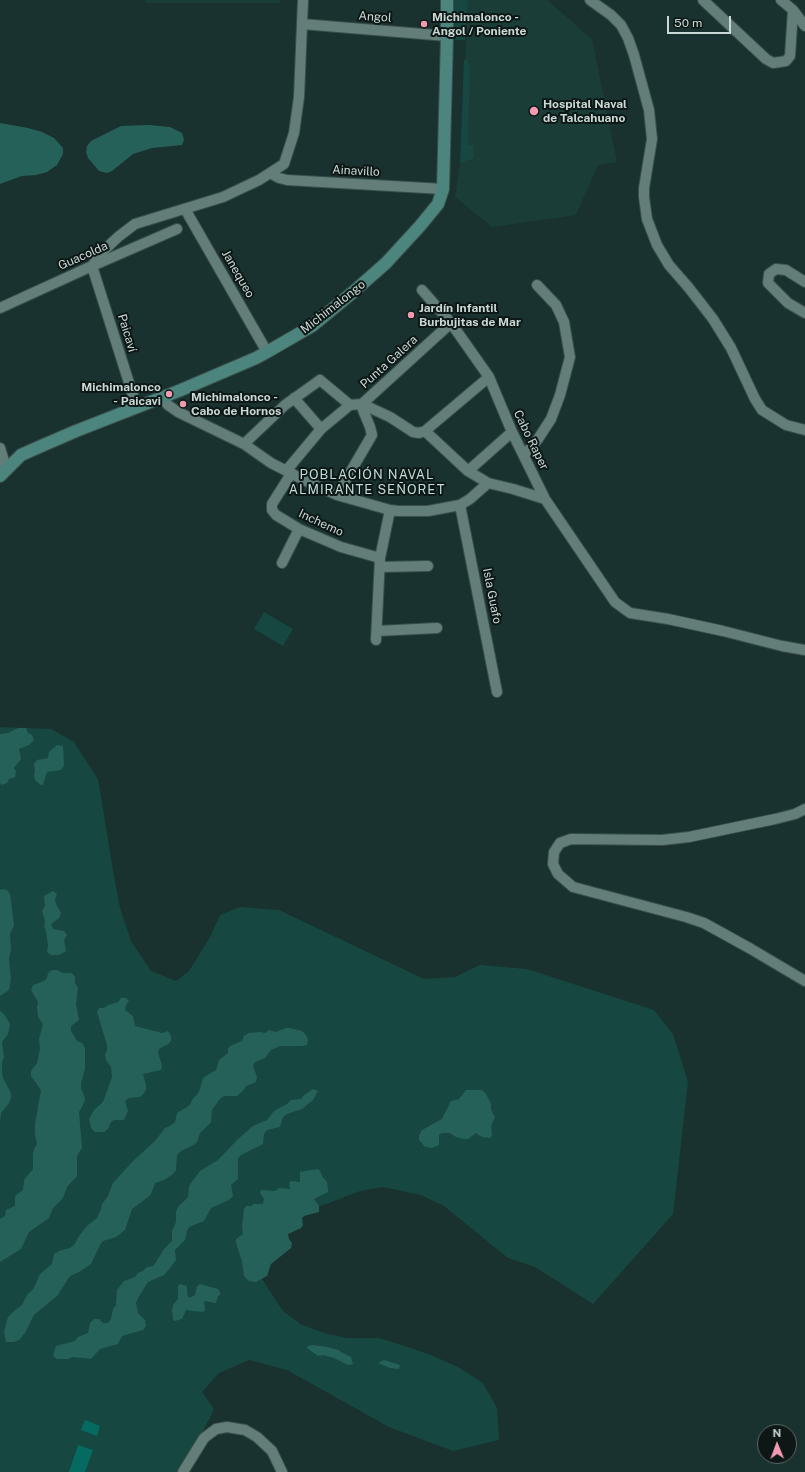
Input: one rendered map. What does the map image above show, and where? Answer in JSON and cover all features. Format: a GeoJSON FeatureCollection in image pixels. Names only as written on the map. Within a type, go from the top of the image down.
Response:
{"type":"FeatureCollection","features":[{"type":"Feature","properties":{"kind":"main road","name":"Michimalongo"},"geometry":{"type":"LineString","coordinates":[[3,472],[21,455],[27,452],[76,430],[162,398],[256,358],[312,326],[352,293],[386,262],[420,226],[438,204],[443,189],[447,0]]}},
{"type":"Feature","properties":{"kind":"street"},"geometry":{"type":"LineString","coordinates":[[92,266],[101,253],[135,224],[223,197],[248,186],[284,164],[294,133],[299,98],[303,0]]}},
{"type":"Feature","properties":{"kind":"street"},"geometry":{"type":"LineString","coordinates":[[590,0],[611,15],[621,25],[632,50],[649,110],[652,139],[644,188],[644,197],[647,219],[657,245],[669,265],[713,319],[731,348],[762,410],[786,425],[805,430]]}},
{"type":"Feature","properties":{"kind":"street"},"geometry":{"type":"LineString","coordinates":[[704,0],[766,60],[773,63],[786,61],[790,56],[793,10]]}},
{"type":"Feature","properties":{"kind":"street"},"geometry":{"type":"LineString","coordinates":[[782,0],[793,10],[805,26]]}},
{"type":"Feature","properties":{"kind":"street","name":"Angol"},"geometry":{"type":"LineString","coordinates":[[302,24],[447,36]]}},
{"type":"Feature","properties":{"kind":"street","name":"Ainavillo"},"geometry":{"type":"LineString","coordinates":[[270,173],[287,180],[443,189]]}},
{"type":"Feature","properties":{"kind":"street","name":"Janequeo"},"geometry":{"type":"LineString","coordinates":[[186,209],[267,352]]}},
{"type":"Feature","properties":{"kind":"street","name":"Guacolda"},"geometry":{"type":"LineString","coordinates":[[0,308],[177,229]]}},
{"type":"Feature","properties":{"kind":"street","name":"Paicaví"},"geometry":{"type":"LineString","coordinates":[[92,266],[136,408]]}},
{"type":"Feature","properties":{"kind":"street"},"geometry":{"type":"LineString","coordinates":[[805,282],[786,270],[776,269],[769,274],[768,283],[788,303],[805,313]]}},
{"type":"Feature","properties":{"kind":"street"},"geometry":{"type":"LineString","coordinates":[[524,456],[538,439],[551,419],[560,395],[570,357],[564,322],[556,305],[537,285]]}},
{"type":"Feature","properties":{"kind":"street","name":"Cabo Raper"},"geometry":{"type":"LineString","coordinates":[[422,290],[451,323],[489,376],[512,432],[545,498],[615,602],[630,613],[668,619],[805,650]]}},
{"type":"Feature","properties":{"kind":"street","name":"Punta Galera"},"geometry":{"type":"LineString","coordinates":[[362,404],[451,323]]}},
{"type":"Feature","properties":{"kind":"street"},"geometry":{"type":"LineString","coordinates":[[288,472],[321,429],[350,405],[362,404],[390,417],[413,432],[419,433],[425,431],[489,376]]}},
{"type":"Feature","properties":{"kind":"street"},"geometry":{"type":"LineString","coordinates":[[244,444],[294,398],[320,380],[350,405]]}},
{"type":"Feature","properties":{"kind":"street"},"geometry":{"type":"LineString","coordinates":[[162,398],[168,405],[187,417],[244,444],[271,463],[288,472],[337,495],[390,510],[428,511],[460,505],[488,483]]}},
{"type":"Feature","properties":{"kind":"street"},"geometry":{"type":"LineString","coordinates":[[294,398],[321,429]]}},
{"type":"Feature","properties":{"kind":"street"},"geometry":{"type":"LineString","coordinates":[[337,495],[372,435],[362,404]]}},
{"type":"Feature","properties":{"kind":"street"},"geometry":{"type":"LineString","coordinates":[[425,431],[468,471],[488,483],[545,498]]}},
{"type":"Feature","properties":{"kind":"street"},"geometry":{"type":"LineString","coordinates":[[468,471],[512,432]]}},
{"type":"Feature","properties":{"kind":"street"},"geometry":{"type":"LineString","coordinates":[[0,448],[3,472]]}},
{"type":"Feature","properties":{"kind":"street","name":"Inchemo"},"geometry":{"type":"LineString","coordinates":[[288,472],[272,504],[272,510],[276,515],[299,529],[380,563],[428,566]]}},
{"type":"Feature","properties":{"kind":"street","name":"Isla Guafo"},"geometry":{"type":"LineString","coordinates":[[460,505],[497,692]]}},
{"type":"Feature","properties":{"kind":"street"},"geometry":{"type":"LineString","coordinates":[[390,510],[380,563],[376,635],[437,628]]}},
{"type":"Feature","properties":{"kind":"street"},"geometry":{"type":"LineString","coordinates":[[282,564],[299,529]]}},
{"type":"Feature","properties":{"kind":"street"},"geometry":{"type":"LineString","coordinates":[[805,809],[776,820],[688,838],[662,840],[571,838],[560,843],[554,852],[554,864],[558,874],[572,887],[704,923],[805,981]]}},
{"type":"Feature","properties":{"kind":"street"},"geometry":{"type":"LineString","coordinates":[[183,1472],[204,1438],[216,1429],[227,1427],[245,1430],[257,1437],[272,1451],[281,1467],[282,1472]]}},
{"type":"Feature","properties":{"kind":"shaded area"},"geometry":{"type":"Polygon","coordinates":[[[145,0],[280,0],[280,3],[147,3],[145,0]]]}},
{"type":"Feature","properties":{"kind":"shaded area"},"geometry":{"type":"Polygon","coordinates":[[[451,0],[468,0],[465,40],[456,40],[450,27],[451,0]]]}},
{"type":"Feature","properties":{"kind":"shaded area","name":"Hospital Naval de Talcahuano"},"geometry":{"type":"Polygon","coordinates":[[[468,0],[547,0],[592,39],[617,162],[598,165],[576,215],[492,227],[455,197],[460,163],[468,0]]]}},
{"type":"Feature","properties":{"kind":"shaded area"},"geometry":{"type":"Polygon","coordinates":[[[464,60],[470,64],[468,145],[473,145],[474,157],[460,163],[464,60]]]}},
{"type":"Feature","properties":{"kind":"shaded area"},"geometry":{"type":"Polygon","coordinates":[[[0,123],[28,128],[42,132],[54,138],[63,148],[63,154],[57,165],[47,172],[36,175],[22,176],[0,184],[0,123]]]}},
{"type":"Feature","properties":{"kind":"shaded area"},"geometry":{"type":"Polygon","coordinates":[[[149,125],[170,127],[182,133],[184,140],[182,145],[152,148],[133,154],[112,171],[107,173],[99,171],[88,158],[86,152],[87,146],[91,141],[121,126],[149,125]]]}},
{"type":"Feature","properties":{"kind":"shaded area"},"geometry":{"type":"Polygon","coordinates":[[[264,612],[293,629],[283,646],[254,629],[264,612]]]}},
{"type":"Feature","properties":{"kind":"shaded area"},"geometry":{"type":"Polygon","coordinates":[[[0,727],[51,729],[74,742],[98,779],[120,908],[131,941],[151,971],[176,981],[189,971],[210,937],[220,915],[240,907],[279,910],[424,979],[455,977],[480,965],[527,969],[654,1010],[673,1034],[688,1082],[673,1214],[593,1304],[535,1267],[508,1258],[444,1206],[421,1195],[383,1187],[360,1191],[313,1209],[277,1237],[260,1276],[283,1311],[300,1324],[327,1334],[347,1338],[379,1338],[402,1345],[431,1355],[458,1367],[483,1383],[497,1408],[499,1440],[453,1451],[389,1427],[287,1370],[249,1360],[219,1373],[202,1392],[214,1409],[183,1472],[0,1472],[0,727]]]}},
{"type":"Feature","properties":{"kind":"shaded area"},"geometry":{"type":"Polygon","coordinates":[[[18,728],[26,728],[34,740],[29,745],[19,749],[21,759],[14,768],[16,771],[15,777],[9,779],[7,783],[2,785],[0,783],[0,734],[8,733],[18,728]]]}},
{"type":"Feature","properties":{"kind":"shaded area"},"geometry":{"type":"Polygon","coordinates":[[[57,745],[63,746],[64,766],[61,770],[47,772],[43,785],[41,785],[35,780],[34,764],[37,760],[48,758],[49,752],[57,745]]]}},
{"type":"Feature","properties":{"kind":"shaded area"},"geometry":{"type":"Polygon","coordinates":[[[0,890],[7,890],[10,894],[14,925],[10,934],[11,950],[9,959],[11,979],[9,990],[0,996],[0,890]]]}},
{"type":"Feature","properties":{"kind":"shaded area"},"geometry":{"type":"Polygon","coordinates":[[[53,891],[57,894],[55,899],[56,904],[61,913],[59,918],[51,924],[53,929],[64,931],[67,935],[64,940],[66,951],[59,955],[51,955],[47,952],[48,946],[44,926],[45,921],[42,911],[45,906],[44,896],[53,891]]]}},
{"type":"Feature","properties":{"kind":"shaded area"},"geometry":{"type":"Polygon","coordinates":[[[52,970],[58,970],[62,973],[72,973],[75,977],[75,983],[78,988],[76,1004],[79,1020],[71,1026],[71,1031],[77,1041],[82,1043],[85,1048],[85,1069],[81,1088],[85,1098],[79,1112],[82,1148],[77,1156],[77,1176],[67,1187],[63,1198],[53,1208],[49,1218],[29,1232],[21,1249],[0,1262],[0,1219],[5,1216],[6,1210],[15,1206],[15,1196],[23,1190],[24,1180],[33,1169],[33,1154],[37,1144],[35,1124],[41,1090],[31,1076],[31,1071],[37,1063],[40,1049],[39,1039],[43,1024],[38,1017],[38,1002],[31,990],[33,985],[44,981],[47,978],[48,973],[52,970]]]}},
{"type":"Feature","properties":{"kind":"shaded area"},"geometry":{"type":"Polygon","coordinates":[[[121,998],[126,998],[129,1001],[125,1010],[133,1016],[135,1026],[162,1033],[168,1031],[171,1036],[171,1041],[159,1049],[158,1053],[162,1065],[161,1070],[143,1074],[146,1090],[143,1094],[140,1097],[129,1098],[125,1101],[128,1111],[124,1120],[114,1120],[110,1123],[109,1128],[104,1132],[95,1132],[91,1128],[89,1119],[94,1110],[103,1102],[112,1077],[111,1067],[106,1060],[105,1055],[107,1045],[97,1012],[99,1008],[104,1008],[118,1002],[121,998]]]}},
{"type":"Feature","properties":{"kind":"shaded area"},"geometry":{"type":"Polygon","coordinates":[[[0,1011],[4,1014],[10,1024],[8,1034],[2,1042],[4,1057],[2,1062],[2,1073],[11,1093],[11,1098],[1,1113],[0,1122],[0,1011]]]}},
{"type":"Feature","properties":{"kind":"shaded area"},"geometry":{"type":"Polygon","coordinates":[[[286,1028],[302,1031],[308,1040],[307,1045],[280,1046],[271,1050],[265,1058],[255,1062],[253,1066],[257,1077],[256,1082],[246,1086],[237,1096],[224,1096],[220,1099],[212,1110],[211,1122],[200,1133],[197,1142],[177,1155],[176,1170],[173,1174],[164,1180],[155,1183],[151,1194],[132,1209],[125,1230],[116,1237],[103,1241],[91,1264],[70,1276],[57,1296],[34,1315],[25,1333],[19,1340],[14,1342],[6,1342],[4,1332],[8,1317],[22,1305],[27,1295],[34,1288],[40,1274],[52,1264],[54,1254],[74,1245],[88,1225],[97,1218],[102,1204],[108,1196],[113,1183],[133,1161],[155,1141],[165,1128],[175,1122],[177,1113],[190,1105],[192,1100],[199,1092],[203,1078],[216,1070],[219,1060],[228,1053],[228,1048],[242,1041],[244,1036],[249,1033],[265,1033],[269,1030],[276,1032],[286,1028]]]}},
{"type":"Feature","properties":{"kind":"shaded area"},"geometry":{"type":"Polygon","coordinates":[[[313,1089],[318,1091],[313,1100],[302,1109],[287,1114],[283,1117],[280,1127],[267,1130],[264,1134],[263,1144],[238,1158],[238,1179],[231,1185],[233,1196],[229,1200],[211,1208],[204,1221],[189,1227],[185,1240],[175,1250],[176,1260],[164,1275],[148,1282],[136,1303],[138,1313],[145,1320],[146,1326],[143,1330],[122,1336],[118,1344],[100,1349],[91,1359],[73,1357],[68,1359],[57,1359],[53,1356],[56,1346],[75,1341],[78,1337],[88,1333],[90,1323],[94,1319],[99,1319],[103,1323],[108,1323],[116,1305],[117,1290],[124,1281],[135,1277],[147,1267],[153,1266],[164,1249],[172,1241],[172,1231],[176,1222],[176,1212],[178,1207],[188,1197],[189,1187],[200,1171],[218,1160],[253,1126],[267,1120],[274,1111],[291,1100],[301,1099],[313,1089]]]}},
{"type":"Feature","properties":{"kind":"shaded area"},"geometry":{"type":"Polygon","coordinates":[[[466,1090],[482,1090],[486,1094],[495,1117],[491,1126],[492,1136],[490,1138],[482,1137],[476,1133],[468,1139],[463,1139],[450,1133],[442,1133],[439,1135],[439,1145],[432,1148],[425,1147],[419,1140],[419,1135],[422,1130],[442,1119],[451,1101],[459,1099],[466,1090]]]}},
{"type":"Feature","properties":{"kind":"shaded area"},"geometry":{"type":"Polygon","coordinates":[[[318,1169],[327,1182],[328,1189],[328,1192],[314,1199],[319,1206],[319,1212],[304,1216],[302,1218],[303,1225],[301,1228],[288,1234],[292,1243],[291,1248],[271,1264],[267,1276],[256,1282],[249,1281],[244,1276],[242,1261],[236,1243],[236,1239],[243,1234],[242,1226],[244,1209],[246,1206],[252,1206],[253,1204],[263,1204],[264,1199],[260,1193],[261,1190],[275,1191],[279,1188],[290,1189],[289,1183],[291,1181],[300,1182],[300,1172],[318,1169]]]}},
{"type":"Feature","properties":{"kind":"shaded area"},"geometry":{"type":"Polygon","coordinates":[[[180,1284],[187,1286],[187,1294],[189,1298],[195,1295],[197,1286],[200,1284],[218,1289],[220,1295],[218,1296],[216,1303],[204,1301],[205,1310],[203,1312],[186,1310],[182,1319],[175,1321],[173,1320],[172,1310],[173,1305],[178,1299],[178,1286],[180,1284]]]}},
{"type":"Feature","properties":{"kind":"shaded area"},"geometry":{"type":"Polygon","coordinates":[[[313,1345],[339,1350],[351,1357],[353,1364],[348,1365],[334,1358],[323,1355],[318,1356],[307,1348],[308,1346],[313,1345]]]}},
{"type":"Feature","properties":{"kind":"shaded area"},"geometry":{"type":"Polygon","coordinates":[[[384,1360],[400,1365],[399,1369],[390,1368],[378,1363],[384,1360]]]}},
{"type":"Feature","properties":{"kind":"shaded area"},"geometry":{"type":"Polygon","coordinates":[[[85,1420],[100,1426],[97,1436],[81,1430],[85,1420]]]}},
{"type":"Feature","properties":{"kind":"shaded area"},"geometry":{"type":"Polygon","coordinates":[[[78,1445],[93,1450],[85,1472],[69,1472],[78,1445]]]}},
{"type":"Feature","properties":{"kind":"place","name":"Michimalonco - Angol / Poniente"},"geometry":{"type":"Point","coordinates":[424,24]}},
{"type":"Feature","properties":{"kind":"place","name":"Hospital Naval de Talcahuano"},"geometry":{"type":"Point","coordinates":[534,111]}},
{"type":"Feature","properties":{"kind":"place","name":"Jardín Infantil Burbujitas de Mar"},"geometry":{"type":"Point","coordinates":[411,315]}},
{"type":"Feature","properties":{"kind":"place","name":"Michimalonco - Paicavi"},"geometry":{"type":"Point","coordinates":[169,394]}},
{"type":"Feature","properties":{"kind":"place","name":"Michimalonco - Cabo de Hornos"},"geometry":{"type":"Point","coordinates":[183,404]}},
{"type":"Feature","properties":{"kind":"district","name":"POBLACIÓN NAVAL ALMIRANTE SEÑORET"},"geometry":{"type":"Point","coordinates":[367,482]}}]}
